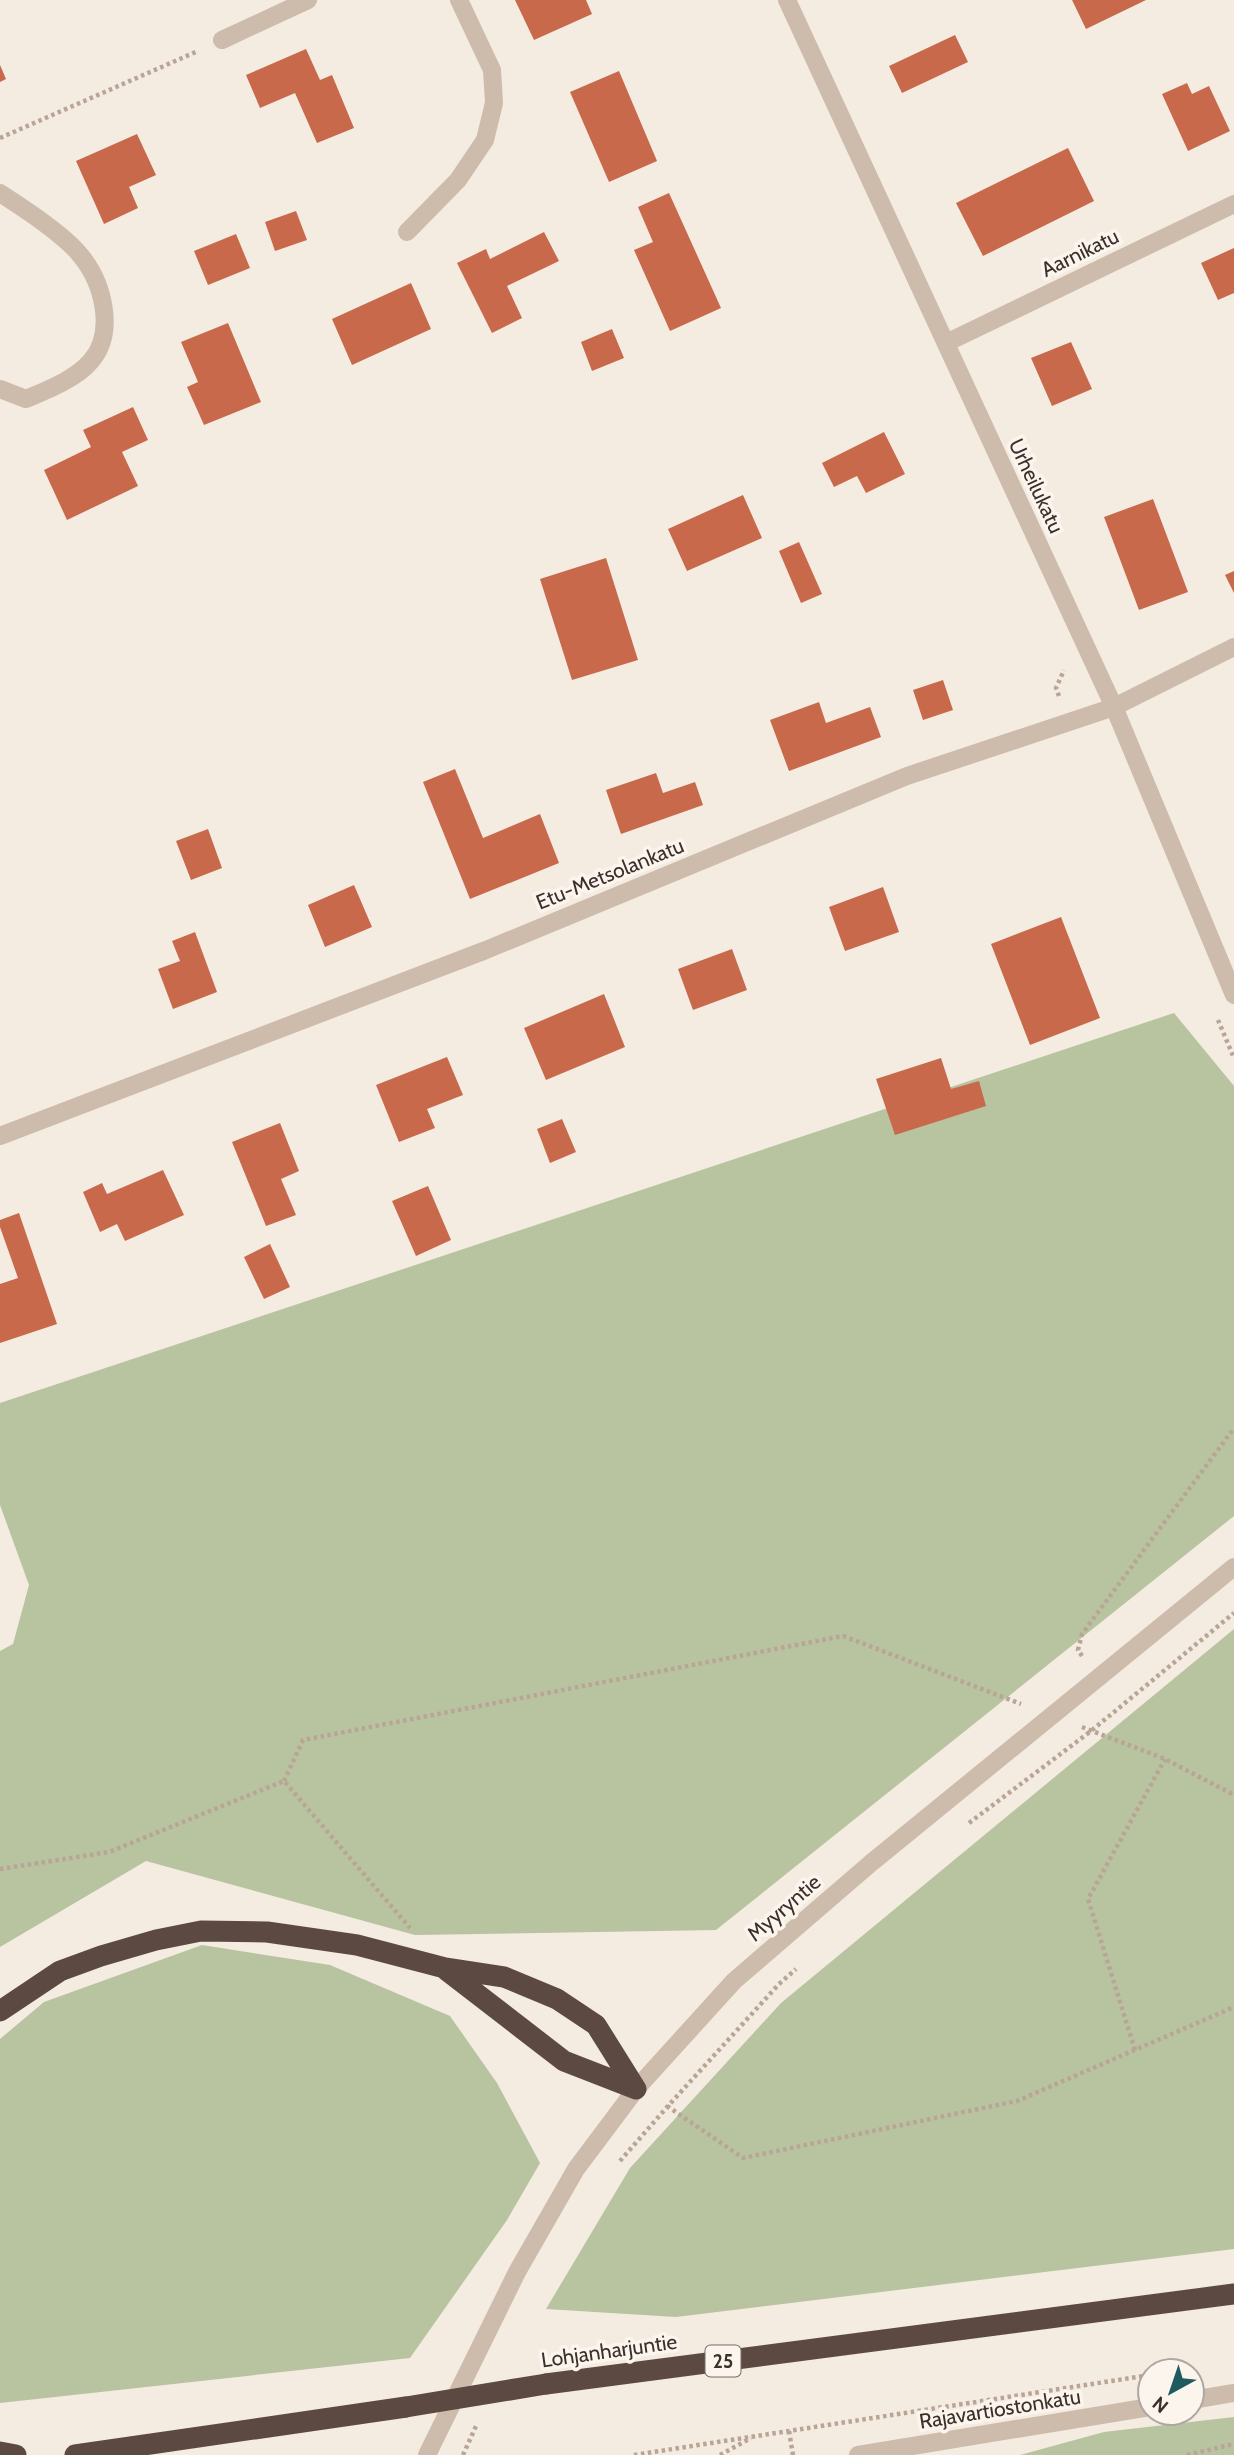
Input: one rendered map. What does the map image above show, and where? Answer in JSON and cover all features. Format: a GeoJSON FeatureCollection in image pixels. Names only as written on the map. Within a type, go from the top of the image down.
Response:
{"type":"FeatureCollection","features":[{"type":"Feature","properties":{"kind":"highway"},"geometry":{"type":"LineString","coordinates":[[0,2011],[60,1971],[156,1940],[201,1931],[267,1932],[357,1945],[445,1968],[504,1977],[557,1999],[596,2025],[636,2089]]}},
{"type":"Feature","properties":{"kind":"highway"},"geometry":{"type":"LineString","coordinates":[[445,1968],[564,2061],[636,2089]]}},
{"type":"Feature","properties":{"kind":"highway","name":"Lohjanharjuntie"},"geometry":{"type":"LineString","coordinates":[[75,2455],[546,2384],[1234,2294]]}},
{"type":"Feature","properties":{"kind":"highway"},"geometry":{"type":"LineString","coordinates":[[0,2452],[16,2455]]}},
{"type":"Feature","properties":{"kind":"street"},"geometry":{"type":"LineString","coordinates":[[222,40],[309,0]]}},
{"type":"Feature","properties":{"kind":"street"},"geometry":{"type":"LineString","coordinates":[[407,232],[458,180],[485,140],[494,103],[492,70],[459,0]]}},
{"type":"Feature","properties":{"kind":"street","name":"Urheilukatu"},"geometry":{"type":"LineString","coordinates":[[787,0],[1114,707],[1234,995]]}},
{"type":"Feature","properties":{"kind":"street"},"geometry":{"type":"LineString","coordinates":[[0,193],[48,226],[81,255],[100,288],[106,329],[91,360],[58,385],[26,399],[0,389]]}},
{"type":"Feature","properties":{"kind":"street","name":"Aarnikatu"},"geometry":{"type":"LineString","coordinates":[[946,343],[1234,204]]}},
{"type":"Feature","properties":{"kind":"street","name":"Etu-Metsolankatu"},"geometry":{"type":"LineString","coordinates":[[0,1136],[486,950],[906,776],[1114,707],[1234,647]]}},
{"type":"Feature","properties":{"kind":"street","name":"Myyryntie"},"geometry":{"type":"LineString","coordinates":[[427,2455],[517,2272],[576,2169],[636,2089],[734,1981],[871,1863],[1234,1567]]}},
{"type":"Feature","properties":{"kind":"street"},"geometry":{"type":"LineString","coordinates":[[1206,2398],[1234,2393]]}},
{"type":"Feature","properties":{"kind":"street","name":"Rajavartiostonkatu"},"geometry":{"type":"LineString","coordinates":[[858,2455],[1136,2409]]}},
{"type":"Feature","properties":{"kind":"path"},"geometry":{"type":"LineString","coordinates":[[0,138],[222,40]]}},
{"type":"Feature","properties":{"kind":"path"},"geometry":{"type":"LineString","coordinates":[[1213,1008],[1234,1058]]}},
{"type":"Feature","properties":{"kind":"path"},"geometry":{"type":"LineString","coordinates":[[1120,1707],[1079,1650],[1082,1634],[1234,1428]]}},
{"type":"Feature","properties":{"kind":"path"},"geometry":{"type":"LineString","coordinates":[[964,1827],[1091,1731],[1234,1613]]}},
{"type":"Feature","properties":{"kind":"path"},"geometry":{"type":"LineString","coordinates":[[0,1869],[109,1852],[285,1781],[303,1740],[843,1636],[1166,1759],[1234,1795]]}},
{"type":"Feature","properties":{"kind":"path"},"geometry":{"type":"LineString","coordinates":[[1135,2050],[1088,1899],[1166,1759]]}},
{"type":"Feature","properties":{"kind":"path"},"geometry":{"type":"LineString","coordinates":[[285,1781],[445,1968]]}},
{"type":"Feature","properties":{"kind":"path"},"geometry":{"type":"LineString","coordinates":[[618,2164],[779,1984],[799,1966]]}},
{"type":"Feature","properties":{"kind":"path"},"geometry":{"type":"LineString","coordinates":[[636,2089],[668,2106],[743,2158],[1017,2101],[1234,2007]]}},
{"type":"Feature","properties":{"kind":"path"},"geometry":{"type":"LineString","coordinates":[[634,2455],[1136,2377]]}},
{"type":"Feature","properties":{"kind":"path"},"geometry":{"type":"LineString","coordinates":[[463,2455],[479,2420]]}},
{"type":"Feature","properties":{"kind":"path"},"geometry":{"type":"LineString","coordinates":[[789,2431],[793,2455]]}},
{"type":"Feature","properties":{"kind":"path"},"geometry":{"type":"LineString","coordinates":[[720,2455],[755,2436]]}},
{"type":"Feature","properties":{"kind":"path"},"geometry":{"type":"LineString","coordinates":[[1187,2455],[1234,2444]]}},
{"type":"Feature","properties":{"kind":"green space"},"geometry":{"type":"Polygon","coordinates":[[[1174,1013],[1234,1086],[1234,1516],[716,1930],[415,1935],[146,1861],[0,1947],[0,1651],[13,1644],[29,1585],[0,1505],[0,1403],[1174,1013]]]}},
{"type":"Feature","properties":{"kind":"green space"},"geometry":{"type":"Polygon","coordinates":[[[1234,1629],[1234,2249],[676,2317],[546,2309],[630,2168],[781,2003],[1234,1629]]]}},
{"type":"Feature","properties":{"kind":"green space"},"geometry":{"type":"Polygon","coordinates":[[[202,1945],[330,1965],[450,2016],[497,2083],[540,2163],[507,2220],[410,2358],[0,2403],[0,2039],[44,2002],[202,1945]]]}},
{"type":"Feature","properties":{"kind":"green space"},"geometry":{"type":"Polygon","coordinates":[[[1234,2417],[1234,2455],[1020,2455],[1104,2432],[1147,2427],[1206,2427],[1206,2420],[1234,2417]]]}},
{"type":"Feature","properties":{"kind":"building"},"geometry":{"type":"Polygon","coordinates":[[[515,0],[586,0],[592,14],[534,40],[515,0]]]}},
{"type":"Feature","properties":{"kind":"building"},"geometry":{"type":"Polygon","coordinates":[[[1072,0],[1146,0],[1086,29],[1072,0]]]}},
{"type":"Feature","properties":{"kind":"building"},"geometry":{"type":"Polygon","coordinates":[[[955,35],[968,62],[902,93],[889,66],[955,35]]]}},
{"type":"Feature","properties":{"kind":"building"},"geometry":{"type":"Polygon","coordinates":[[[306,49],[320,80],[332,75],[354,128],[317,143],[295,93],[260,108],[246,75],[306,49]]]}},
{"type":"Feature","properties":{"kind":"building"},"geometry":{"type":"Polygon","coordinates":[[[0,65],[6,79],[0,82],[0,65]]]}},
{"type":"Feature","properties":{"kind":"building"},"geometry":{"type":"Polygon","coordinates":[[[619,71],[657,161],[609,182],[570,92],[619,71]]]}},
{"type":"Feature","properties":{"kind":"building"},"geometry":{"type":"Polygon","coordinates":[[[1187,83],[1192,94],[1209,86],[1230,131],[1188,151],[1162,94],[1187,83]]]}},
{"type":"Feature","properties":{"kind":"building"},"geometry":{"type":"Polygon","coordinates":[[[137,134],[156,175],[129,187],[138,208],[104,224],[76,161],[137,134]]]}},
{"type":"Feature","properties":{"kind":"building"},"geometry":{"type":"Polygon","coordinates":[[[1068,148],[1094,201],[983,256],[956,203],[1068,148]]]}},
{"type":"Feature","properties":{"kind":"building"},"geometry":{"type":"Polygon","coordinates":[[[669,193],[721,308],[670,331],[634,250],[653,242],[638,207],[669,193]]]}},
{"type":"Feature","properties":{"kind":"building"},"geometry":{"type":"Polygon","coordinates":[[[296,211],[307,240],[275,251],[265,222],[296,211]]]}},
{"type":"Feature","properties":{"kind":"building"},"geometry":{"type":"Polygon","coordinates":[[[544,232],[559,261],[507,286],[522,318],[492,333],[457,263],[486,249],[490,259],[544,232]]]}},
{"type":"Feature","properties":{"kind":"building"},"geometry":{"type":"Polygon","coordinates":[[[236,234],[250,268],[208,285],[194,251],[236,234]]]}},
{"type":"Feature","properties":{"kind":"building"},"geometry":{"type":"Polygon","coordinates":[[[1234,248],[1234,293],[1218,300],[1201,263],[1234,248]]]}},
{"type":"Feature","properties":{"kind":"building"},"geometry":{"type":"Polygon","coordinates":[[[411,283],[431,329],[352,365],[332,319],[411,283]]]}},
{"type":"Feature","properties":{"kind":"building"},"geometry":{"type":"Polygon","coordinates":[[[228,323],[261,402],[204,425],[187,387],[198,382],[181,342],[228,323]]]}},
{"type":"Feature","properties":{"kind":"building"},"geometry":{"type":"Polygon","coordinates":[[[612,329],[624,358],[592,371],[581,342],[612,329]]]}},
{"type":"Feature","properties":{"kind":"building"},"geometry":{"type":"Polygon","coordinates":[[[1071,342],[1092,389],[1052,406],[1031,358],[1071,342]]]}},
{"type":"Feature","properties":{"kind":"building"},"geometry":{"type":"Polygon","coordinates":[[[133,407],[148,440],[122,452],[138,486],[67,520],[44,470],[91,447],[83,430],[133,407]]]}},
{"type":"Feature","properties":{"kind":"building"},"geometry":{"type":"Polygon","coordinates":[[[884,432],[905,474],[866,493],[857,476],[834,487],[822,463],[884,432]]]}},
{"type":"Feature","properties":{"kind":"building"},"geometry":{"type":"Polygon","coordinates":[[[743,495],[762,538],[687,571],[668,529],[743,495]]]}},
{"type":"Feature","properties":{"kind":"building"},"geometry":{"type":"Polygon","coordinates":[[[1153,499],[1188,592],[1139,610],[1104,517],[1153,499]]]}},
{"type":"Feature","properties":{"kind":"building"},"geometry":{"type":"Polygon","coordinates":[[[799,542],[822,594],[801,603],[779,551],[799,542]]]}},
{"type":"Feature","properties":{"kind":"building"},"geometry":{"type":"Polygon","coordinates":[[[606,558],[638,660],[572,680],[540,579],[606,558]]]}},
{"type":"Feature","properties":{"kind":"building"},"geometry":{"type":"Polygon","coordinates":[[[1234,571],[1234,593],[1225,575],[1234,571]]]}},
{"type":"Feature","properties":{"kind":"building"},"geometry":{"type":"Polygon","coordinates":[[[943,680],[953,710],[923,720],[913,690],[943,680]]]}},
{"type":"Feature","properties":{"kind":"building"},"geometry":{"type":"Polygon","coordinates":[[[819,702],[826,723],[870,707],[881,737],[789,771],[770,720],[819,702]]]}},
{"type":"Feature","properties":{"kind":"building"},"geometry":{"type":"Polygon","coordinates":[[[455,769],[483,838],[540,814],[559,863],[470,899],[423,782],[455,769]]]}},
{"type":"Feature","properties":{"kind":"building"},"geometry":{"type":"Polygon","coordinates":[[[656,773],[663,793],[695,782],[703,805],[621,834],[606,790],[656,773]]]}},
{"type":"Feature","properties":{"kind":"building"},"geometry":{"type":"Polygon","coordinates":[[[208,829],[222,868],[191,880],[176,841],[208,829]]]}},
{"type":"Feature","properties":{"kind":"building"},"geometry":{"type":"Polygon","coordinates":[[[354,885],[372,927],[325,947],[308,905],[354,885]]]}},
{"type":"Feature","properties":{"kind":"building"},"geometry":{"type":"Polygon","coordinates":[[[883,887],[899,932],[845,951],[829,907],[883,887]]]}},
{"type":"Feature","properties":{"kind":"building"},"geometry":{"type":"Polygon","coordinates":[[[1061,917],[1100,1018],[1030,1045],[991,944],[1061,917]]]}},
{"type":"Feature","properties":{"kind":"building"},"geometry":{"type":"Polygon","coordinates":[[[195,932],[217,992],[173,1009],[158,969],[180,961],[172,941],[195,932]]]}},
{"type":"Feature","properties":{"kind":"building"},"geometry":{"type":"Polygon","coordinates":[[[732,949],[747,990],[693,1010],[678,969],[732,949]]]}},
{"type":"Feature","properties":{"kind":"building"},"geometry":{"type":"Polygon","coordinates":[[[604,994],[625,1047],[546,1080],[524,1028],[604,994]]]}},
{"type":"Feature","properties":{"kind":"building"},"geometry":{"type":"Polygon","coordinates":[[[447,1057],[463,1095],[427,1109],[435,1128],[399,1142],[376,1085],[447,1057]]]}},
{"type":"Feature","properties":{"kind":"building"},"geometry":{"type":"Polygon","coordinates":[[[941,1058],[951,1089],[979,1081],[986,1106],[895,1135],[876,1079],[941,1058]]]}},
{"type":"Feature","properties":{"kind":"building"},"geometry":{"type":"Polygon","coordinates":[[[562,1119],[576,1152],[550,1163],[537,1129],[562,1119]]]}},
{"type":"Feature","properties":{"kind":"building"},"geometry":{"type":"Polygon","coordinates":[[[280,1123],[299,1171],[281,1179],[296,1215],[266,1226],[232,1142],[280,1123]]]}},
{"type":"Feature","properties":{"kind":"building"},"geometry":{"type":"Polygon","coordinates":[[[163,1170],[184,1215],[125,1241],[117,1224],[100,1232],[83,1192],[102,1183],[107,1194],[163,1170]]]}},
{"type":"Feature","properties":{"kind":"building"},"geometry":{"type":"Polygon","coordinates":[[[428,1186],[451,1240],[416,1256],[392,1201],[428,1186]]]}},
{"type":"Feature","properties":{"kind":"building"},"geometry":{"type":"Polygon","coordinates":[[[19,1213],[57,1324],[0,1343],[0,1284],[18,1278],[0,1220],[19,1213]]]}},
{"type":"Feature","properties":{"kind":"building"},"geometry":{"type":"Polygon","coordinates":[[[270,1244],[290,1287],[264,1299],[244,1257],[270,1244]]]}}]}
